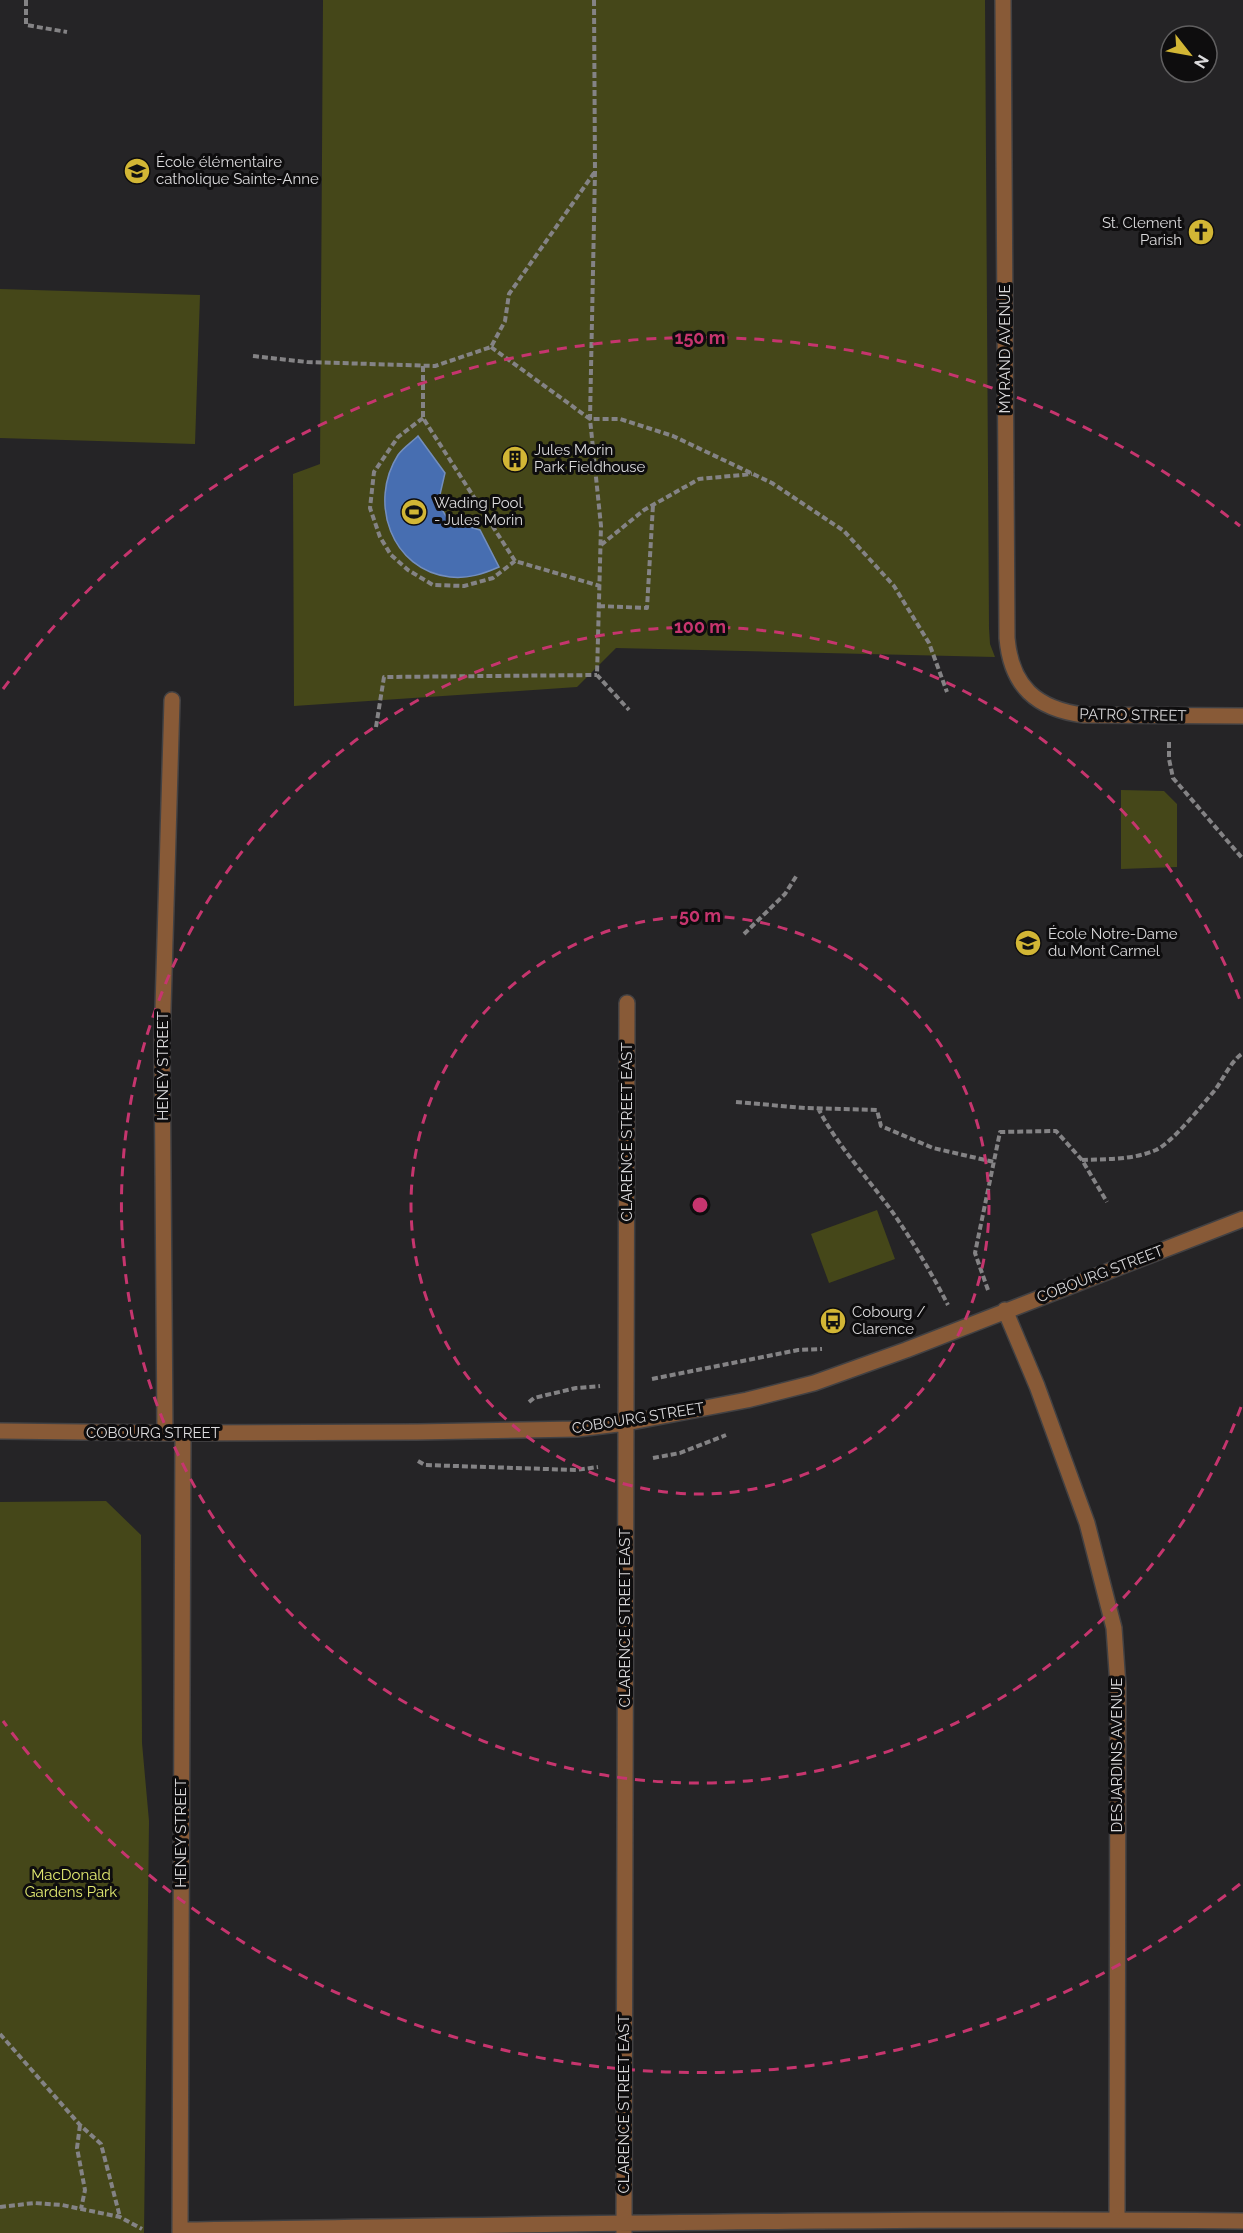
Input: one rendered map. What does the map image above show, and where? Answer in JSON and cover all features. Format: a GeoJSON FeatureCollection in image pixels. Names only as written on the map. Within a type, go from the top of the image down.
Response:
{"type":"FeatureCollection","features":[{"type":"Feature","properties":{"kind":"street","name":"MYRAND AVENUE"},"geometry":{"type":"LineString","coordinates":[[1003,0],[1007,638],[1008,655],[1013,669],[1029,693]]}},
{"type":"Feature","properties":{"kind":"street","name":"PATRO STREET"},"geometry":{"type":"LineString","coordinates":[[1029,693],[1040,702],[1068,713],[1084,715],[1243,716]]}},
{"type":"Feature","properties":{"kind":"street","name":"HENEY STREET"},"geometry":{"type":"LineString","coordinates":[[165,1433],[162,1043],[172,700]]}},
{"type":"Feature","properties":{"kind":"street","name":"CLARENCE STREET EAST"},"geometry":{"type":"LineString","coordinates":[[624,2228],[627,1003]]}},
{"type":"Feature","properties":{"kind":"street","name":"COBOURG STREET"},"geometry":{"type":"LineString","coordinates":[[0,1431],[417,1432],[577,1429],[626,1423],[782,1392],[841,1373],[1243,1219]]}},
{"type":"Feature","properties":{"kind":"street","name":"DESJARDINS AVENUE"},"geometry":{"type":"LineString","coordinates":[[1001,1312],[1037,1386],[1087,1523],[1114,1628],[1118,1686],[1117,2219]]}},
{"type":"Feature","properties":{"kind":"street","name":"HENEY STREET"},"geometry":{"type":"LineString","coordinates":[[180,2231],[183,1433]]}},
{"type":"Feature","properties":{"kind":"street"},"geometry":{"type":"LineString","coordinates":[[180,2231],[624,2228],[1117,2219],[1243,2221]]}},
{"type":"Feature","properties":{"kind":"path"},"geometry":{"type":"LineString","coordinates":[[26,0],[26,25],[67,32]]}},
{"type":"Feature","properties":{"kind":"path"},"geometry":{"type":"LineString","coordinates":[[594,0],[595,172],[590,419],[602,526],[597,675],[629,710]]}},
{"type":"Feature","properties":{"kind":"path"},"geometry":{"type":"LineString","coordinates":[[253,356],[307,362],[435,366],[491,347],[505,321],[509,294],[595,172]]}},
{"type":"Feature","properties":{"kind":"path"},"geometry":{"type":"LineString","coordinates":[[491,347],[590,419],[620,419],[673,436],[772,483],[844,531],[894,586],[929,643],[946,692]]}},
{"type":"Feature","properties":{"kind":"path"},"geometry":{"type":"LineString","coordinates":[[423,366],[423,418],[515,561],[600,586]]}},
{"type":"Feature","properties":{"kind":"path"},"geometry":{"type":"LineString","coordinates":[[423,418],[398,437],[374,472],[370,508],[380,537],[391,555],[408,570],[433,585],[464,586],[493,578],[515,561]]}},
{"type":"Feature","properties":{"kind":"path"},"geometry":{"type":"LineString","coordinates":[[601,545],[653,505],[699,479],[753,474]]}},
{"type":"Feature","properties":{"kind":"path"},"geometry":{"type":"LineString","coordinates":[[599,606],[647,608],[653,505]]}},
{"type":"Feature","properties":{"kind":"path"},"geometry":{"type":"LineString","coordinates":[[376,727],[384,677],[597,675]]}},
{"type":"Feature","properties":{"kind":"path"},"geometry":{"type":"LineString","coordinates":[[1170,715],[1169,759],[1173,778],[1243,859]]}},
{"type":"Feature","properties":{"kind":"path"},"geometry":{"type":"LineString","coordinates":[[744,934],[785,894],[797,875]]}},
{"type":"Feature","properties":{"kind":"path"},"geometry":{"type":"LineString","coordinates":[[1082,1160],[1119,1159],[1157,1149],[1187,1123],[1243,1053]]}},
{"type":"Feature","properties":{"kind":"path"},"geometry":{"type":"LineString","coordinates":[[736,1102],[877,1110],[881,1126],[933,1148],[994,1162]]}},
{"type":"Feature","properties":{"kind":"path"},"geometry":{"type":"LineString","coordinates":[[818,1108],[829,1129],[892,1212],[930,1271],[960,1328]]}},
{"type":"Feature","properties":{"kind":"path"},"geometry":{"type":"LineString","coordinates":[[1001,1312],[975,1252],[1000,1132],[1056,1131],[1082,1160],[1107,1202]]}},
{"type":"Feature","properties":{"kind":"path"},"geometry":{"type":"LineString","coordinates":[[525,1405],[534,1398],[576,1388],[626,1384],[798,1350],[828,1350]]}},
{"type":"Feature","properties":{"kind":"path"},"geometry":{"type":"LineString","coordinates":[[0,2034],[80,2125],[101,2144],[120,2217]]}},
{"type":"Feature","properties":{"kind":"path"},"geometry":{"type":"LineString","coordinates":[[80,2125],[77,2148],[86,2190],[81,2209]]}},
{"type":"Feature","properties":{"kind":"path"},"geometry":{"type":"LineString","coordinates":[[0,2207],[34,2203],[81,2209],[120,2217],[141,2229]]}},
{"type":"Feature","properties":{"kind":"green space"},"geometry":{"type":"Polygon","coordinates":[[[323,0],[985,0],[989,628],[990,644],[995,657],[616,648],[577,687],[294,706],[293,474],[320,464],[323,0]]]}},
{"type":"Feature","properties":{"kind":"green space"},"geometry":{"type":"Polygon","coordinates":[[[0,289],[200,295],[195,444],[0,438],[0,289]]]}},
{"type":"Feature","properties":{"kind":"green space"},"geometry":{"type":"Polygon","coordinates":[[[1121,790],[1164,791],[1177,804],[1177,867],[1121,869],[1121,790]]]}},
{"type":"Feature","properties":{"kind":"green space"},"geometry":{"type":"Polygon","coordinates":[[[877,1210],[895,1259],[829,1283],[811,1234],[877,1210]]]}},
{"type":"Feature","properties":{"kind":"green space","name":"MacDonald Gardens Park"},"geometry":{"type":"Polygon","coordinates":[[[106,1501],[141,1535],[142,1743],[149,1821],[144,2233],[0,2233],[0,1502],[106,1501]]]}},
{"type":"Feature","properties":{"kind":"water","name":"Wading Pool - Jules Morin"},"geometry":{"type":"Polygon","coordinates":[[[418,436],[445,473],[438,503],[449,521],[480,530],[499,567],[475,575],[450,577],[430,572],[413,562],[400,548],[391,531],[386,512],[385,493],[389,473],[398,455],[418,436]]]}},
{"type":"Feature","properties":{"kind":"place","name":"École élémentaire catholique Sainte-Anne"},"geometry":{"type":"Point","coordinates":[137,171]}},
{"type":"Feature","properties":{"kind":"place","name":"St. Clement Parish"},"geometry":{"type":"Point","coordinates":[1201,232]}},
{"type":"Feature","properties":{"kind":"place","name":"Jules Morin Park Fieldhouse"},"geometry":{"type":"Point","coordinates":[515,459]}},
{"type":"Feature","properties":{"kind":"place","name":"Wading Pool - Jules Morin"},"geometry":{"type":"Point","coordinates":[414,512]}},
{"type":"Feature","properties":{"kind":"place","name":"École Notre-Dame du Mont Carmel"},"geometry":{"type":"Point","coordinates":[1028,943]}},
{"type":"Feature","properties":{"kind":"place","name":"Cobourg / Clarence"},"geometry":{"type":"Point","coordinates":[833,1321]}}]}
